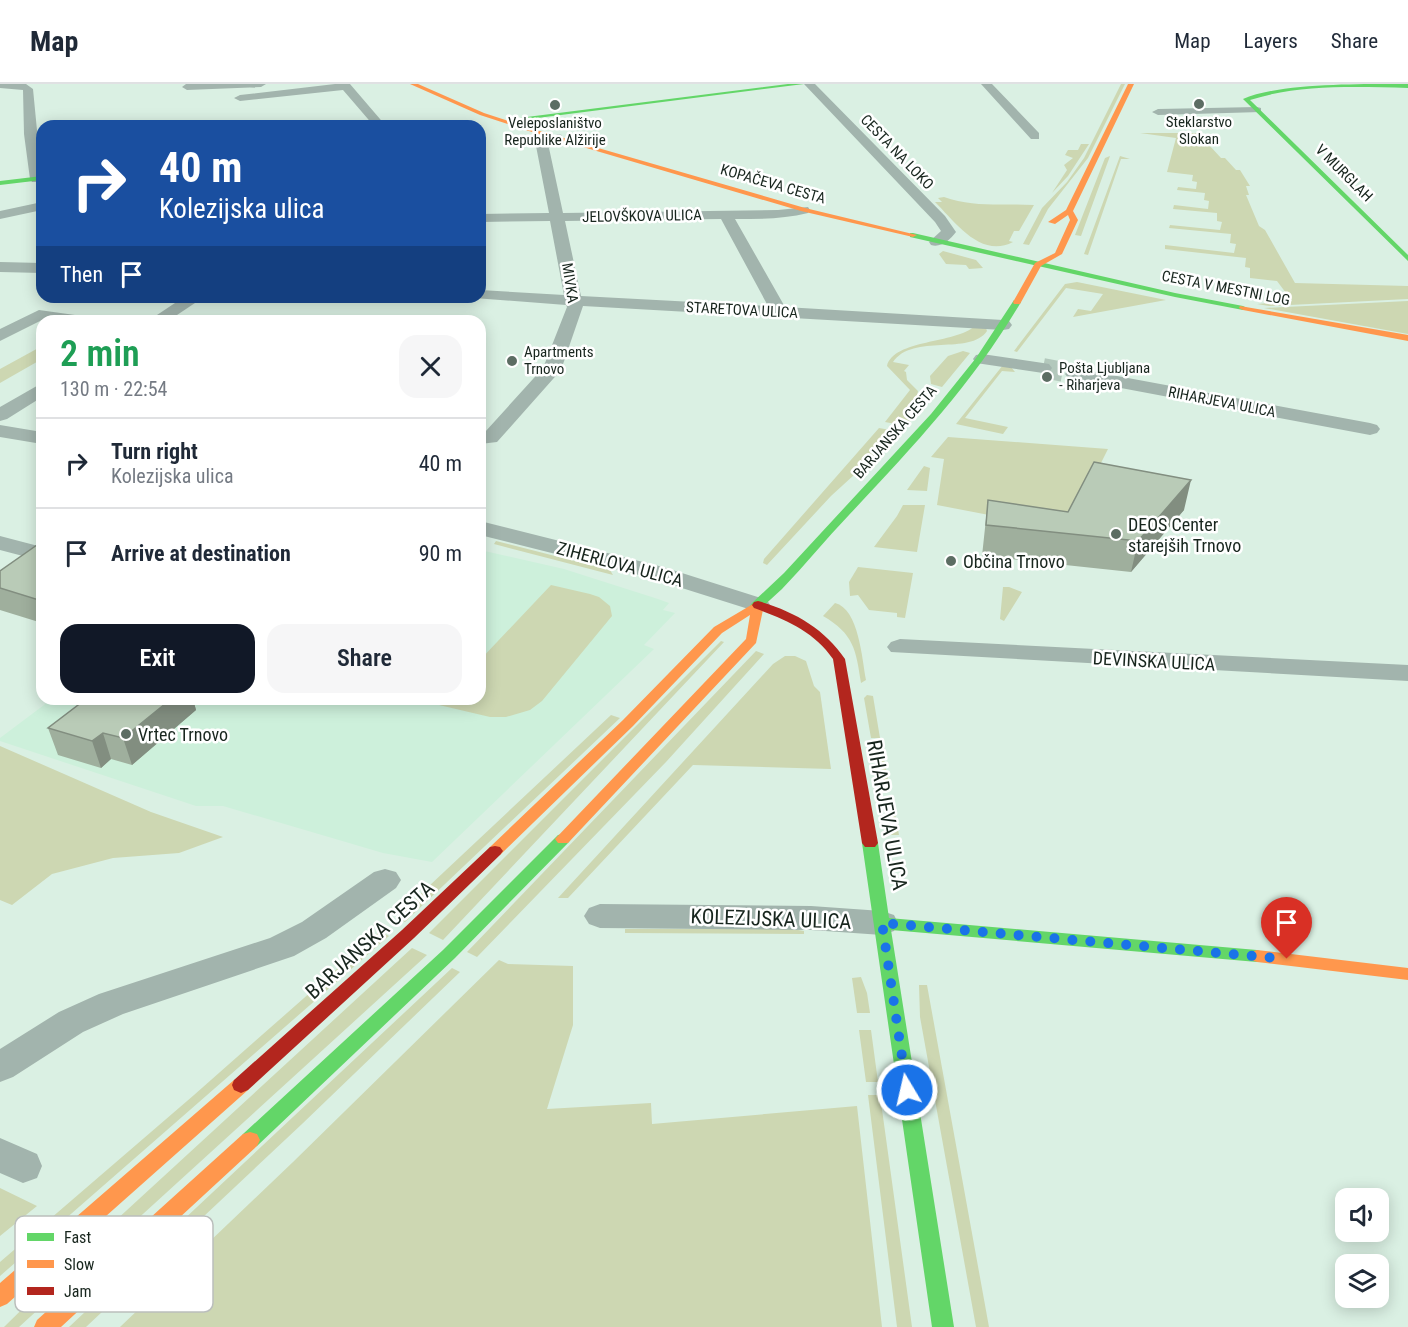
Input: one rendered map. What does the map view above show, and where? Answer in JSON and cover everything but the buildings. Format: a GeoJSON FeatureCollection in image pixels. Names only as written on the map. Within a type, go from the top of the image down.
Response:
{"type":"FeatureCollection","features":[{"type":"Feature","properties":{"kind":"main road","name":"KOPAČEVA CESTA"},"geometry":{"type":"LineString","coordinates":[[413,84],[504,121],[803,210],[1038,265]]}},
{"type":"Feature","properties":{"kind":"main road"},"geometry":{"type":"LineString","coordinates":[[486,123],[801,84]]}},
{"type":"Feature","properties":{"kind":"main road","name":"BARJANSKA CESTA"},"geometry":{"type":"LineString","coordinates":[[1044,237],[1054,218],[1069,211],[1131,84]]}},
{"type":"Feature","properties":{"kind":"main road"},"geometry":{"type":"LineString","coordinates":[[1257,110],[1248,102],[1246,96],[1253,90],[1270,86],[1309,84],[1408,86]]}},
{"type":"Feature","properties":{"kind":"main road","name":"V MURGLAH"},"geometry":{"type":"LineString","coordinates":[[1257,110],[1408,259]]}},
{"type":"Feature","properties":{"kind":"main road"},"geometry":{"type":"LineString","coordinates":[[0,183],[36,178]]}},
{"type":"Feature","properties":{"kind":"main road","name":"BARJANSKA CESTA"},"geometry":{"type":"LineString","coordinates":[[92,1216],[273,1057],[408,934],[628,723],[718,630],[758,605],[881,474],[982,359],[1038,265],[1058,254],[1074,220],[1069,211]]}},
{"type":"Feature","properties":{"kind":"main road"},"geometry":{"type":"LineString","coordinates":[[1037,250],[1038,265]]}},
{"type":"Feature","properties":{"kind":"main road","name":"CESTA V MESTNI LOG"},"geometry":{"type":"LineString","coordinates":[[1038,265],[1196,299],[1408,338]]}},
{"type":"Feature","properties":{"kind":"main road"},"geometry":{"type":"LineString","coordinates":[[167,1216],[449,954],[577,826],[752,640],[758,605]]}},
{"type":"Feature","properties":{"kind":"main road","name":"RIHARJEVA ULICA"},"geometry":{"type":"LineString","coordinates":[[758,605],[800,622],[814,631],[830,644],[839,659],[882,923],[943,1327]]}},
{"type":"Feature","properties":{"kind":"main road","name":"KOLEZIJSKA ULICA"},"geometry":{"type":"LineString","coordinates":[[882,923],[1256,956],[1408,974]]}},
{"type":"Feature","properties":{"kind":"main road","name":"BARJANSKA CESTA"},"geometry":{"type":"LineString","coordinates":[[0,1297],[15,1284]]}},
{"type":"Feature","properties":{"kind":"main road"},"geometry":{"type":"LineString","coordinates":[[45,1327],[61,1312]]}},
{"type":"Feature","properties":{"kind":"street"},"geometry":{"type":"LineString","coordinates":[[187,87],[266,84]]}},
{"type":"Feature","properties":{"kind":"street","name":"CESTA NA LOKO"},"geometry":{"type":"LineString","coordinates":[[808,84],[944,224],[949,232],[936,242]]}},
{"type":"Feature","properties":{"kind":"street"},"geometry":{"type":"LineString","coordinates":[[986,84],[1035,136]]}},
{"type":"Feature","properties":{"kind":"street"},"geometry":{"type":"LineString","coordinates":[[0,85],[28,89],[30,134],[36,160]]}},
{"type":"Feature","properties":{"kind":"street"},"geometry":{"type":"LineString","coordinates":[[240,98],[345,85],[375,120]]}},
{"type":"Feature","properties":{"kind":"street"},"geometry":{"type":"LineString","coordinates":[[1158,112],[1257,110]]}},
{"type":"Feature","properties":{"kind":"street","name":"MIVKA"},"geometry":{"type":"LineString","coordinates":[[486,437],[552,370],[575,306],[542,146],[558,138]]}},
{"type":"Feature","properties":{"kind":"street"},"geometry":{"type":"LineString","coordinates":[[0,215],[36,207]]}},
{"type":"Feature","properties":{"kind":"street","name":"JELOVŠKOVA ULICA"},"geometry":{"type":"LineString","coordinates":[[486,218],[778,214],[803,210]]}},
{"type":"Feature","properties":{"kind":"street"},"geometry":{"type":"LineString","coordinates":[[725,214],[779,312]]}},
{"type":"Feature","properties":{"kind":"street"},"geometry":{"type":"LineString","coordinates":[[0,267],[36,268]]}},
{"type":"Feature","properties":{"kind":"street","name":"STARETOVA ULICA"},"geometry":{"type":"LineString","coordinates":[[486,295],[1003,325]]}},
{"type":"Feature","properties":{"kind":"street"},"geometry":{"type":"LineString","coordinates":[[166,315],[185,303]]}},
{"type":"Feature","properties":{"kind":"street"},"geometry":{"type":"LineString","coordinates":[[0,336],[36,317]]}},
{"type":"Feature","properties":{"kind":"street"},"geometry":{"type":"LineString","coordinates":[[982,359],[1043,368]]}},
{"type":"Feature","properties":{"kind":"street","name":"RIHARJEVA ULICA"},"geometry":{"type":"LineString","coordinates":[[1074,374],[1370,429]]}},
{"type":"Feature","properties":{"kind":"street"},"geometry":{"type":"LineString","coordinates":[[0,415],[36,393]]}},
{"type":"Feature","properties":{"kind":"street"},"geometry":{"type":"LineString","coordinates":[[0,431],[36,437]]}},
{"type":"Feature","properties":{"kind":"street","name":"ZIHERLOVA ULICA"},"geometry":{"type":"LineString","coordinates":[[486,530],[649,571],[723,592],[758,605]]}},
{"type":"Feature","properties":{"kind":"street"},"geometry":{"type":"LineString","coordinates":[[0,543],[36,561]]}},
{"type":"Feature","properties":{"kind":"street","name":"DEVINSKA ULICA"},"geometry":{"type":"LineString","coordinates":[[900,647],[1408,673]]}},
{"type":"Feature","properties":{"kind":"street"},"geometry":{"type":"LineString","coordinates":[[0,1067],[71,1022],[111,1005],[282,947],[314,930],[385,880]]}},
{"type":"Feature","properties":{"kind":"street","name":"KOLEZIJSKA ULICA"},"geometry":{"type":"LineString","coordinates":[[600,916],[811,918],[882,923]]}},
{"type":"Feature","properties":{"kind":"shaded area"},"geometry":{"type":"Polygon","coordinates":[[[1121,84],[1125,84],[1088,158],[1048,209],[1029,245],[1023,244],[1042,208],[1067,182],[1084,158],[1121,84]]]}},
{"type":"Feature","properties":{"kind":"shaded area"},"geometry":{"type":"Polygon","coordinates":[[[1140,133],[1198,133],[1221,158],[1225,158],[1236,170],[1240,170],[1250,186],[1246,186],[1249,195],[1246,195],[1259,226],[1265,230],[1295,283],[1408,286],[1408,299],[1269,306],[1257,304],[1292,301],[1277,281],[1250,278],[1250,268],[1245,267],[1246,258],[1165,249],[1165,245],[1234,253],[1236,244],[1230,243],[1231,234],[1169,228],[1170,225],[1220,230],[1222,222],[1217,221],[1217,213],[1173,209],[1174,205],[1208,209],[1209,201],[1204,200],[1205,193],[1177,190],[1178,187],[1196,189],[1197,182],[1192,181],[1193,175],[1167,172],[1176,138],[1140,133]]]}},
{"type":"Feature","properties":{"kind":"shaded area"},"geometry":{"type":"Polygon","coordinates":[[[1081,144],[1089,144],[1068,176],[1052,193],[1067,170],[1064,165],[1073,158],[1065,155],[1068,150],[1078,150],[1081,144]]]}},
{"type":"Feature","properties":{"kind":"shaded area"},"geometry":{"type":"Polygon","coordinates":[[[1110,156],[1081,236],[1075,235],[1105,158],[1110,156]]]}},
{"type":"Feature","properties":{"kind":"shaded area"},"geometry":{"type":"Polygon","coordinates":[[[1120,156],[1130,159],[1121,159],[1088,255],[1084,254],[1120,156]]]}},
{"type":"Feature","properties":{"kind":"shaded area"},"geometry":{"type":"Polygon","coordinates":[[[944,197],[966,203],[1034,205],[1019,231],[1014,231],[1009,241],[1013,242],[1001,246],[990,246],[960,228],[935,202],[942,202],[938,198],[944,197]]]}},
{"type":"Feature","properties":{"kind":"shaded area"},"geometry":{"type":"Polygon","coordinates":[[[943,251],[976,260],[983,268],[969,269],[966,265],[946,264],[939,254],[943,251]]]}},
{"type":"Feature","properties":{"kind":"shaded area"},"geometry":{"type":"Polygon","coordinates":[[[1077,282],[1166,300],[1073,317],[1078,309],[1091,311],[1103,294],[1066,288],[1017,352],[1014,351],[1065,284],[1077,282]]]}},
{"type":"Feature","properties":{"kind":"shaded area"},"geometry":{"type":"Polygon","coordinates":[[[1408,301],[1408,334],[1264,308],[1408,301]]]}},
{"type":"Feature","properties":{"kind":"shaded area"},"geometry":{"type":"Polygon","coordinates":[[[975,326],[986,328],[987,331],[979,338],[968,342],[914,348],[902,353],[893,362],[909,365],[904,371],[907,380],[918,391],[916,402],[923,408],[906,426],[885,422],[910,390],[887,366],[892,357],[913,346],[954,336],[975,326]]]}},
{"type":"Feature","properties":{"kind":"shaded area"},"geometry":{"type":"Polygon","coordinates":[[[36,349],[36,362],[0,383],[0,369],[36,349]]]}},
{"type":"Feature","properties":{"kind":"shaded area"},"geometry":{"type":"Polygon","coordinates":[[[963,351],[970,353],[942,387],[931,384],[930,376],[948,356],[963,351]]]}},
{"type":"Feature","properties":{"kind":"shaded area"},"geometry":{"type":"Polygon","coordinates":[[[1003,365],[1011,367],[1015,372],[1002,371],[965,418],[1008,427],[1003,434],[956,424],[1003,365]]]}},
{"type":"Feature","properties":{"kind":"shaded area"},"geometry":{"type":"Polygon","coordinates":[[[879,428],[901,432],[831,496],[767,565],[763,563],[764,559],[879,428]]]}},
{"type":"Feature","properties":{"kind":"shaded area"},"geometry":{"type":"Polygon","coordinates":[[[948,437],[1108,449],[1062,541],[989,515],[937,505],[944,459],[931,457],[948,437]]]}},
{"type":"Feature","properties":{"kind":"shaded area"},"geometry":{"type":"Polygon","coordinates":[[[924,466],[930,468],[927,491],[907,490],[924,466]]]}},
{"type":"Feature","properties":{"kind":"shaded area"},"geometry":{"type":"Polygon","coordinates":[[[903,505],[925,505],[917,552],[874,547],[897,516],[903,505]]]}},
{"type":"Feature","properties":{"kind":"shaded area"},"geometry":{"type":"Polygon","coordinates":[[[496,541],[610,570],[613,575],[494,544],[496,541]]]}},
{"type":"Feature","properties":{"kind":"shaded area"},"geometry":{"type":"Polygon","coordinates":[[[486,551],[564,569],[658,599],[669,603],[663,610],[675,613],[644,645],[654,649],[432,862],[383,853],[223,806],[196,806],[0,741],[0,738],[44,705],[486,705],[486,551]]]}},
{"type":"Feature","properties":{"kind":"shaded area"},"geometry":{"type":"Polygon","coordinates":[[[858,567],[913,573],[905,618],[897,617],[897,613],[869,610],[858,595],[850,596],[849,582],[858,567]]]}},
{"type":"Feature","properties":{"kind":"shaded area"},"geometry":{"type":"Polygon","coordinates":[[[551,585],[599,597],[610,606],[612,616],[542,701],[530,710],[506,717],[490,717],[439,705],[486,705],[486,654],[551,585]]]}},
{"type":"Feature","properties":{"kind":"shaded area"},"geometry":{"type":"Polygon","coordinates":[[[1003,587],[1022,592],[1004,621],[1000,619],[1003,587]]]}},
{"type":"Feature","properties":{"kind":"shaded area"},"geometry":{"type":"Polygon","coordinates":[[[835,603],[843,607],[849,615],[858,636],[866,680],[861,683],[852,644],[841,629],[823,616],[835,603]]]}},
{"type":"Feature","properties":{"kind":"shaded area"},"geometry":{"type":"Polygon","coordinates":[[[721,641],[724,642],[443,940],[429,933],[721,641]]]}},
{"type":"Feature","properties":{"kind":"shaded area"},"geometry":{"type":"Polygon","coordinates":[[[756,651],[764,654],[666,762],[477,957],[467,952],[756,651]]]}},
{"type":"Feature","properties":{"kind":"shaded area"},"geometry":{"type":"Polygon","coordinates":[[[785,656],[795,656],[806,661],[814,686],[820,692],[831,769],[693,765],[568,898],[558,898],[773,664],[785,656]]]}},
{"type":"Feature","properties":{"kind":"shaded area"},"geometry":{"type":"Polygon","coordinates":[[[867,695],[873,696],[880,738],[871,738],[864,698],[867,695]]]}},
{"type":"Feature","properties":{"kind":"shaded area"},"geometry":{"type":"Polygon","coordinates":[[[611,715],[620,718],[405,922],[396,917],[611,715]]]}},
{"type":"Feature","properties":{"kind":"shaded area"},"geometry":{"type":"Polygon","coordinates":[[[0,746],[151,812],[223,837],[179,853],[113,858],[52,874],[12,905],[0,900],[0,746]]]}},
{"type":"Feature","properties":{"kind":"shaded area"},"geometry":{"type":"Polygon","coordinates":[[[873,748],[882,748],[889,784],[880,784],[873,748]]]}},
{"type":"Feature","properties":{"kind":"shaded area"},"geometry":{"type":"Polygon","coordinates":[[[883,802],[893,802],[899,835],[889,835],[883,802]]]}},
{"type":"Feature","properties":{"kind":"shaded area"},"geometry":{"type":"Polygon","coordinates":[[[625,929],[792,929],[804,931],[804,934],[625,933],[625,929]]]}},
{"type":"Feature","properties":{"kind":"shaded area"},"geometry":{"type":"Polygon","coordinates":[[[380,931],[389,936],[69,1216],[53,1216],[380,931]]]}},
{"type":"Feature","properties":{"kind":"shaded area"},"geometry":{"type":"Polygon","coordinates":[[[412,948],[427,955],[141,1216],[120,1216],[412,948]]]}},
{"type":"Feature","properties":{"kind":"shaded area"},"geometry":{"type":"Polygon","coordinates":[[[499,960],[508,964],[573,966],[573,1025],[547,1109],[651,1103],[652,1124],[857,1106],[882,1327],[120,1327],[136,1312],[213,1312],[213,1238],[499,960]]]}},
{"type":"Feature","properties":{"kind":"shaded area"},"geometry":{"type":"Polygon","coordinates":[[[452,968],[460,972],[204,1216],[187,1216],[452,968]]]}},
{"type":"Feature","properties":{"kind":"shaded area"},"geometry":{"type":"Polygon","coordinates":[[[861,977],[867,993],[870,1013],[857,1013],[852,978],[861,977]]]}},
{"type":"Feature","properties":{"kind":"shaded area"},"geometry":{"type":"Polygon","coordinates":[[[919,985],[927,985],[989,1327],[976,1327],[920,1017],[919,985]]]}},
{"type":"Feature","properties":{"kind":"shaded area"},"geometry":{"type":"Polygon","coordinates":[[[859,1030],[871,1030],[878,1082],[866,1082],[859,1030]]]}},
{"type":"Feature","properties":{"kind":"shaded area"},"geometry":{"type":"Polygon","coordinates":[[[868,1095],[880,1095],[912,1327],[897,1327],[868,1095]]]}},
{"type":"Feature","properties":{"kind":"shaded area"},"geometry":{"type":"Polygon","coordinates":[[[0,1188],[37,1206],[25,1216],[15,1216],[15,1224],[0,1236],[0,1188]]]}},
{"type":"Feature","properties":{"kind":"shaded area"},"geometry":{"type":"Polygon","coordinates":[[[15,1249],[15,1263],[0,1276],[0,1262],[15,1249]]]}},
{"type":"Feature","properties":{"kind":"shaded area"},"geometry":{"type":"Polygon","coordinates":[[[19,1312],[35,1312],[19,1327],[4,1327],[19,1312]]]}},
{"type":"Feature","properties":{"kind":"shaded area"},"geometry":{"type":"Polygon","coordinates":[[[85,1312],[102,1312],[86,1327],[69,1327],[85,1312]]]}},
{"type":"Feature","properties":{"kind":"tunnel"},"geometry":{"type":"LineString","coordinates":[[1043,368],[1074,374]]}},
{"type":"Feature","properties":{"kind":"traffic: fast"},"geometry":{"type":"LineString","coordinates":[[514,119],[801,84]]}},
{"type":"Feature","properties":{"kind":"traffic: fast"},"geometry":{"type":"LineString","coordinates":[[1408,86],[1301,88],[1261,94],[1246,99],[1408,259]]}},
{"type":"Feature","properties":{"kind":"traffic: fast"},"geometry":{"type":"LineString","coordinates":[[0,183],[36,179]]}},
{"type":"Feature","properties":{"kind":"traffic: fast"},"geometry":{"type":"LineString","coordinates":[[913,235],[1175,295],[1243,308]]}},
{"type":"Feature","properties":{"kind":"traffic: fast"},"geometry":{"type":"LineString","coordinates":[[756,606],[788,576],[935,416],[980,360],[1017,302]]}},
{"type":"Feature","properties":{"kind":"traffic: fast"},"geometry":{"type":"LineString","coordinates":[[250,1140],[449,954],[563,839]]}},
{"type":"Feature","properties":{"kind":"traffic: fast"},"geometry":{"type":"LineString","coordinates":[[870,843],[943,1327]]}},
{"type":"Feature","properties":{"kind":"traffic: fast"},"geometry":{"type":"LineString","coordinates":[[882,923],[1257,956]]}},
{"type":"Feature","properties":{"kind":"traffic: slow"},"geometry":{"type":"LineString","coordinates":[[413,84],[482,114],[534,131],[803,210],[913,235]]}},
{"type":"Feature","properties":{"kind":"traffic: slow"},"geometry":{"type":"LineString","coordinates":[[1052,222],[1069,211],[1131,84]]}},
{"type":"Feature","properties":{"kind":"traffic: slow"},"geometry":{"type":"LineString","coordinates":[[1017,302],[1038,265],[1058,254],[1074,220],[1069,211]]}},
{"type":"Feature","properties":{"kind":"traffic: slow"},"geometry":{"type":"LineString","coordinates":[[1243,308],[1408,338]]}},
{"type":"Feature","properties":{"kind":"traffic: slow"},"geometry":{"type":"LineString","coordinates":[[563,839],[752,640],[758,605]]}},
{"type":"Feature","properties":{"kind":"traffic: slow"},"geometry":{"type":"LineString","coordinates":[[495,851],[628,723],[718,630],[756,606]]}},
{"type":"Feature","properties":{"kind":"traffic: slow"},"geometry":{"type":"LineString","coordinates":[[1257,956],[1408,974]]}},
{"type":"Feature","properties":{"kind":"traffic: slow"},"geometry":{"type":"LineString","coordinates":[[92,1216],[241,1085]]}},
{"type":"Feature","properties":{"kind":"traffic: slow"},"geometry":{"type":"LineString","coordinates":[[167,1216],[250,1140]]}},
{"type":"Feature","properties":{"kind":"traffic: slow"},"geometry":{"type":"LineString","coordinates":[[0,1297],[15,1284]]}},
{"type":"Feature","properties":{"kind":"traffic: slow"},"geometry":{"type":"LineString","coordinates":[[45,1327],[61,1312]]}},
{"type":"Feature","properties":{"kind":"traffic: jam"},"geometry":{"type":"LineString","coordinates":[[758,605],[793,619],[814,631],[832,648],[839,659],[870,843]]}},
{"type":"Feature","properties":{"kind":"traffic: jam"},"geometry":{"type":"LineString","coordinates":[[241,1085],[408,934],[495,851]]}},
{"type":"Feature","properties":{"kind":"place","name":"Steklarstvo Slokan"},"geometry":{"type":"Point","coordinates":[1199,104]}},
{"type":"Feature","properties":{"kind":"place","name":"Veleposlaništvo Republike Alžirije"},"geometry":{"type":"Point","coordinates":[555,105]}},
{"type":"Feature","properties":{"kind":"place","name":"Apartments Trnovo"},"geometry":{"type":"Point","coordinates":[512,361]}},
{"type":"Feature","properties":{"kind":"place","name":"Pošta Ljubljana - Riharjeva"},"geometry":{"type":"Point","coordinates":[1047,377]}},
{"type":"Feature","properties":{"kind":"place","name":"DEOS Center starejših Trnovo"},"geometry":{"type":"Point","coordinates":[1116,534]}},
{"type":"Feature","properties":{"kind":"place","name":"Občina Trnovo"},"geometry":{"type":"Point","coordinates":[951,561]}},
{"type":"Feature","properties":{"kind":"place","name":"Vrtec Trnovo"},"geometry":{"type":"Point","coordinates":[126,734]}},
{"type":"Feature","properties":{"kind":"route"},"geometry":{"type":"LineString","coordinates":[[907,1090],[882,923],[1287,959]]}}]}
